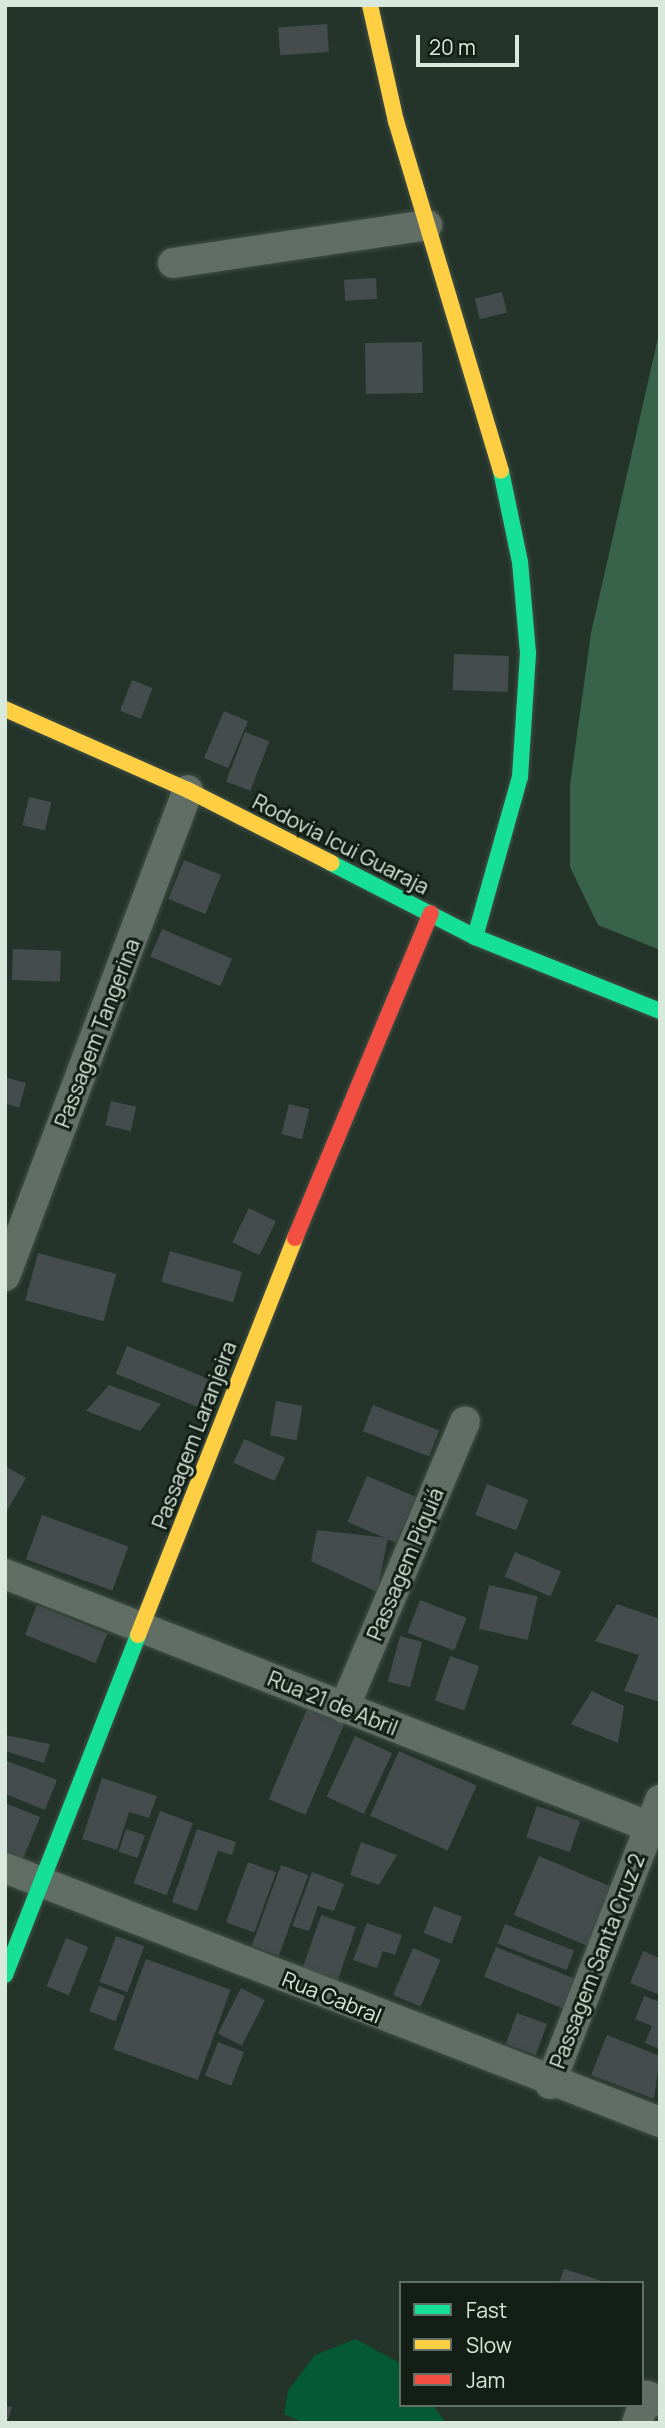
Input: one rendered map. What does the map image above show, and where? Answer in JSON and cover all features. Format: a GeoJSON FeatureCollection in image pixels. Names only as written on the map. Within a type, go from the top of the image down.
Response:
{"type":"FeatureCollection","features":[{"type":"Feature","properties":{"kind":"street"},"geometry":{"type":"LineString","coordinates":[[370,5],[427,225],[495,442],[520,562],[528,653],[520,777],[475,937]]}},
{"type":"Feature","properties":{"kind":"street"},"geometry":{"type":"LineString","coordinates":[[173,264],[427,225]]}},
{"type":"Feature","properties":{"kind":"street","name":"Rodovia Icui Guaraja"},"geometry":{"type":"LineString","coordinates":[[5,709],[188,790],[475,937],[660,1010]]}},
{"type":"Feature","properties":{"kind":"street","name":"Passagem Tangerina"},"geometry":{"type":"LineString","coordinates":[[5,1276],[188,790]]}},
{"type":"Feature","properties":{"kind":"street","name":"Passagem Laranjeira"},"geometry":{"type":"LineString","coordinates":[[5,1975],[144,1626],[256,1333],[430,913]]}},
{"type":"Feature","properties":{"kind":"street","name":"Passagem Piquiá"},"geometry":{"type":"LineString","coordinates":[[344,1707],[466,1421]]}},
{"type":"Feature","properties":{"kind":"street","name":"Rua 21 de Abril"},"geometry":{"type":"LineString","coordinates":[[5,1574],[144,1626],[344,1707],[656,1819]]}},
{"type":"Feature","properties":{"kind":"street","name":"Passagem Santa Cruz 2"},"geometry":{"type":"LineString","coordinates":[[550,2084],[656,1819]]}},
{"type":"Feature","properties":{"kind":"street","name":"Rua Cabral"},"geometry":{"type":"LineString","coordinates":[[5,1868],[550,2084],[660,2122]]}},
{"type":"Feature","properties":{"kind":"street"},"geometry":{"type":"LineString","coordinates":[[644,2404],[647,2396],[660,2400]]}},
{"type":"Feature","properties":{"kind":"shaded area"},"geometry":{"type":"Polygon","coordinates":[[[660,329],[660,950],[598,925],[570,867],[570,785],[591,633],[660,329]]]}},
{"type":"Feature","properties":{"kind":"shaded area"},"geometry":{"type":"Polygon","coordinates":[[[356,2339],[399,2363],[399,2407],[434,2407],[446,2423],[304,2423],[284,2414],[288,2391],[315,2355],[356,2339]]]}},
{"type":"Feature","properties":{"kind":"building"},"geometry":{"type":"Polygon","coordinates":[[[327,24],[329,52],[280,55],[278,27],[327,24]]]}},
{"type":"Feature","properties":{"kind":"building"},"geometry":{"type":"Polygon","coordinates":[[[376,278],[377,299],[345,301],[344,280],[376,278]]]}},
{"type":"Feature","properties":{"kind":"building"},"geometry":{"type":"Polygon","coordinates":[[[502,292],[507,312],[480,319],[475,299],[502,292]]]}},
{"type":"Feature","properties":{"kind":"building"},"geometry":{"type":"Polygon","coordinates":[[[422,342],[423,393],[366,394],[365,343],[422,342]]]}},
{"type":"Feature","properties":{"kind":"building"},"geometry":{"type":"Polygon","coordinates":[[[454,654],[509,656],[508,692],[453,690],[454,654]]]}},
{"type":"Feature","properties":{"kind":"building"},"geometry":{"type":"Polygon","coordinates":[[[132,680],[153,688],[141,719],[120,711],[132,680]]]}},
{"type":"Feature","properties":{"kind":"building"},"geometry":{"type":"Polygon","coordinates":[[[224,711],[248,721],[228,768],[204,758],[224,711]]]}},
{"type":"Feature","properties":{"kind":"building"},"geometry":{"type":"Polygon","coordinates":[[[245,732],[269,741],[250,791],[226,781],[245,732]]]}},
{"type":"Feature","properties":{"kind":"building"},"geometry":{"type":"Polygon","coordinates":[[[29,797],[51,802],[45,830],[22,825],[29,797]]]}},
{"type":"Feature","properties":{"kind":"building"},"geometry":{"type":"Polygon","coordinates":[[[184,860],[221,875],[205,914],[168,899],[184,860]]]}},
{"type":"Feature","properties":{"kind":"building"},"geometry":{"type":"Polygon","coordinates":[[[162,929],[232,959],[220,986],[150,957],[162,929]]]}},
{"type":"Feature","properties":{"kind":"building"},"geometry":{"type":"Polygon","coordinates":[[[13,949],[61,951],[60,982],[12,980],[13,949]]]}},
{"type":"Feature","properties":{"kind":"building"},"geometry":{"type":"Polygon","coordinates":[[[5,1077],[26,1083],[19,1108],[5,1103],[5,1077]]]}},
{"type":"Feature","properties":{"kind":"building"},"geometry":{"type":"Polygon","coordinates":[[[111,1101],[136,1107],[131,1131],[105,1125],[111,1101]]]}},
{"type":"Feature","properties":{"kind":"building"},"geometry":{"type":"Polygon","coordinates":[[[289,1104],[309,1109],[302,1139],[282,1134],[289,1104]]]}},
{"type":"Feature","properties":{"kind":"building"},"geometry":{"type":"Polygon","coordinates":[[[249,1208],[276,1221],[259,1255],[232,1242],[249,1208]]]}},
{"type":"Feature","properties":{"kind":"building"},"geometry":{"type":"Polygon","coordinates":[[[170,1251],[242,1272],[233,1302],[161,1282],[170,1251]]]}},
{"type":"Feature","properties":{"kind":"building"},"geometry":{"type":"Polygon","coordinates":[[[38,1253],[116,1274],[104,1321],[25,1300],[38,1253]]]}},
{"type":"Feature","properties":{"kind":"building"},"geometry":{"type":"Polygon","coordinates":[[[127,1346],[210,1379],[198,1407],[116,1374],[127,1346]]]}},
{"type":"Feature","properties":{"kind":"building"},"geometry":{"type":"Polygon","coordinates":[[[109,1385],[161,1404],[140,1431],[86,1411],[109,1385]]]}},
{"type":"Feature","properties":{"kind":"building"},"geometry":{"type":"Polygon","coordinates":[[[276,1401],[303,1406],[297,1440],[270,1435],[276,1401]]]}},
{"type":"Feature","properties":{"kind":"building"},"geometry":{"type":"Polygon","coordinates":[[[373,1405],[439,1430],[429,1457],[363,1431],[373,1405]]]}},
{"type":"Feature","properties":{"kind":"building"},"geometry":{"type":"Polygon","coordinates":[[[244,1439],[285,1457],[275,1481],[233,1463],[244,1439]]]}},
{"type":"Feature","properties":{"kind":"building"},"geometry":{"type":"Polygon","coordinates":[[[5,1466],[26,1478],[5,1514],[5,1466]]]}},
{"type":"Feature","properties":{"kind":"building"},"geometry":{"type":"Polygon","coordinates":[[[367,1476],[416,1497],[396,1543],[347,1522],[367,1476]]]}},
{"type":"Feature","properties":{"kind":"building"},"geometry":{"type":"Polygon","coordinates":[[[487,1484],[528,1500],[516,1531],[475,1515],[487,1484]]]}},
{"type":"Feature","properties":{"kind":"building"},"geometry":{"type":"Polygon","coordinates":[[[42,1515],[128,1546],[112,1591],[26,1559],[42,1515]]]}},
{"type":"Feature","properties":{"kind":"building"},"geometry":{"type":"Polygon","coordinates":[[[317,1530],[388,1538],[377,1592],[311,1561],[317,1530]]]}},
{"type":"Feature","properties":{"kind":"building"},"geometry":{"type":"Polygon","coordinates":[[[515,1552],[561,1572],[550,1596],[504,1577],[515,1552]]]}},
{"type":"Feature","properties":{"kind":"building"},"geometry":{"type":"Polygon","coordinates":[[[489,1585],[538,1596],[528,1640],[479,1629],[489,1585]]]}},
{"type":"Feature","properties":{"kind":"building"},"geometry":{"type":"Polygon","coordinates":[[[420,1600],[467,1618],[454,1651],[407,1633],[420,1600]]]}},
{"type":"Feature","properties":{"kind":"building"},"geometry":{"type":"Polygon","coordinates":[[[617,1604],[660,1619],[660,1702],[624,1691],[639,1655],[595,1641],[617,1604]]]}},
{"type":"Feature","properties":{"kind":"building"},"geometry":{"type":"Polygon","coordinates":[[[37,1605],[107,1633],[95,1663],[25,1635],[37,1605]]]}},
{"type":"Feature","properties":{"kind":"building"},"geometry":{"type":"Polygon","coordinates":[[[400,1636],[422,1642],[410,1687],[388,1681],[400,1636]]]}},
{"type":"Feature","properties":{"kind":"building"},"geometry":{"type":"Polygon","coordinates":[[[450,1656],[479,1666],[464,1711],[435,1700],[450,1656]]]}},
{"type":"Feature","properties":{"kind":"building"},"geometry":{"type":"Polygon","coordinates":[[[592,1691],[624,1706],[618,1743],[571,1724],[592,1691]]]}},
{"type":"Feature","properties":{"kind":"building"},"geometry":{"type":"Polygon","coordinates":[[[307,1709],[344,1725],[306,1815],[269,1799],[307,1709]]]}},
{"type":"Feature","properties":{"kind":"building"},"geometry":{"type":"Polygon","coordinates":[[[5,1735],[50,1744],[44,1763],[5,1751],[5,1735]]]}},
{"type":"Feature","properties":{"kind":"building"},"geometry":{"type":"Polygon","coordinates":[[[355,1736],[392,1753],[364,1814],[327,1797],[355,1736]]]}},
{"type":"Feature","properties":{"kind":"building"},"geometry":{"type":"Polygon","coordinates":[[[399,1751],[477,1786],[448,1850],[370,1816],[399,1751]]]}},
{"type":"Feature","properties":{"kind":"building"},"geometry":{"type":"Polygon","coordinates":[[[5,1760],[57,1780],[45,1810],[5,1794],[5,1760]]]}},
{"type":"Feature","properties":{"kind":"building"},"geometry":{"type":"Polygon","coordinates":[[[102,1778],[157,1796],[149,1818],[129,1812],[117,1850],[82,1839],[102,1778]]]}},
{"type":"Feature","properties":{"kind":"building"},"geometry":{"type":"Polygon","coordinates":[[[5,1803],[40,1817],[23,1859],[5,1852],[5,1803]]]}},
{"type":"Feature","properties":{"kind":"building"},"geometry":{"type":"Polygon","coordinates":[[[537,1806],[580,1821],[570,1852],[526,1837],[537,1806]]]}},
{"type":"Feature","properties":{"kind":"building"},"geometry":{"type":"Polygon","coordinates":[[[160,1811],[193,1823],[167,1895],[134,1883],[160,1811]]]}},
{"type":"Feature","properties":{"kind":"building"},"geometry":{"type":"Polygon","coordinates":[[[126,1829],[145,1835],[138,1858],[119,1852],[126,1829]]]}},
{"type":"Feature","properties":{"kind":"building"},"geometry":{"type":"Polygon","coordinates":[[[197,1829],[236,1842],[232,1855],[218,1851],[197,1911],[172,1902],[197,1829]]]}},
{"type":"Feature","properties":{"kind":"building"},"geometry":{"type":"Polygon","coordinates":[[[361,1842],[397,1855],[379,1885],[350,1875],[361,1842]]]}},
{"type":"Feature","properties":{"kind":"building"},"geometry":{"type":"Polygon","coordinates":[[[539,1856],[615,1888],[590,1947],[514,1915],[539,1856]]]}},
{"type":"Feature","properties":{"kind":"building"},"geometry":{"type":"Polygon","coordinates":[[[248,1862],[276,1872],[254,1932],[226,1922],[248,1862]]]}},
{"type":"Feature","properties":{"kind":"building"},"geometry":{"type":"Polygon","coordinates":[[[281,1865],[308,1875],[279,1956],[252,1946],[281,1865]]]}},
{"type":"Feature","properties":{"kind":"building"},"geometry":{"type":"Polygon","coordinates":[[[312,1872],[344,1884],[334,1911],[318,1906],[309,1931],[292,1926],[312,1872]]]}},
{"type":"Feature","properties":{"kind":"building"},"geometry":{"type":"Polygon","coordinates":[[[434,1906],[462,1917],[452,1944],[424,1933],[434,1906]]]}},
{"type":"Feature","properties":{"kind":"building"},"geometry":{"type":"Polygon","coordinates":[[[321,1915],[356,1927],[337,1982],[302,1970],[321,1915]]]}},
{"type":"Feature","properties":{"kind":"building"},"geometry":{"type":"Polygon","coordinates":[[[367,1923],[402,1935],[395,1955],[383,1951],[377,1968],[353,1960],[367,1923]]]}},
{"type":"Feature","properties":{"kind":"building"},"geometry":{"type":"Polygon","coordinates":[[[505,1924],[574,1951],[567,1970],[497,1944],[505,1924]]]}},
{"type":"Feature","properties":{"kind":"building"},"geometry":{"type":"Polygon","coordinates":[[[116,1936],[144,1946],[127,1992],[99,1982],[116,1936]]]}},
{"type":"Feature","properties":{"kind":"building"},"geometry":{"type":"Polygon","coordinates":[[[66,1938],[88,1947],[69,1995],[47,1986],[66,1938]]]}},
{"type":"Feature","properties":{"kind":"building"},"geometry":{"type":"Polygon","coordinates":[[[496,1947],[577,1980],[565,2009],[484,1977],[496,1947]]]}},
{"type":"Feature","properties":{"kind":"building"},"geometry":{"type":"Polygon","coordinates":[[[413,1948],[441,1960],[421,2007],[393,1995],[413,1948]]]}},
{"type":"Feature","properties":{"kind":"building"},"geometry":{"type":"Polygon","coordinates":[[[643,1951],[660,1958],[660,1995],[630,1983],[643,1951]]]}},
{"type":"Feature","properties":{"kind":"building"},"geometry":{"type":"Polygon","coordinates":[[[146,1959],[231,1990],[198,2080],[113,2049],[146,1959]]]}},
{"type":"Feature","properties":{"kind":"building"},"geometry":{"type":"Polygon","coordinates":[[[99,1986],[125,1996],[115,2021],[89,2011],[99,1986]]]}},
{"type":"Feature","properties":{"kind":"building"},"geometry":{"type":"Polygon","coordinates":[[[241,1988],[265,2000],[242,2046],[218,2033],[241,1988]]]}},
{"type":"Feature","properties":{"kind":"building"},"geometry":{"type":"Polygon","coordinates":[[[644,1996],[660,2002],[660,2049],[645,2043],[652,2026],[635,2019],[644,1996]]]}},
{"type":"Feature","properties":{"kind":"building"},"geometry":{"type":"Polygon","coordinates":[[[517,2013],[547,2024],[536,2055],[506,2044],[517,2013]]]}},
{"type":"Feature","properties":{"kind":"building"},"geometry":{"type":"Polygon","coordinates":[[[607,2035],[660,2056],[654,2099],[591,2075],[607,2035]]]}},
{"type":"Feature","properties":{"kind":"building"},"geometry":{"type":"Polygon","coordinates":[[[218,2042],[244,2052],[231,2086],[205,2076],[218,2042]]]}},
{"type":"Feature","properties":{"kind":"building"},"geometry":{"type":"Polygon","coordinates":[[[564,2269],[602,2281],[560,2281],[564,2269]]]}},
{"type":"Feature","properties":{"kind":"building"},"geometry":{"type":"Polygon","coordinates":[[[5,2405],[12,2407],[7,2423],[5,2423],[5,2405]]]}},
{"type":"Feature","properties":{"kind":"traffic: fast"},"geometry":{"type":"LineString","coordinates":[[475,937],[520,777],[528,653],[520,562],[501,471]]}},
{"type":"Feature","properties":{"kind":"traffic: fast"},"geometry":{"type":"LineString","coordinates":[[331,863],[475,937],[660,1011]]}},
{"type":"Feature","properties":{"kind":"traffic: fast"},"geometry":{"type":"LineString","coordinates":[[5,1975],[138,1635]]}},
{"type":"Feature","properties":{"kind":"traffic: slow"},"geometry":{"type":"LineString","coordinates":[[370,5],[396,121],[501,471]]}},
{"type":"Feature","properties":{"kind":"traffic: slow"},"geometry":{"type":"LineString","coordinates":[[5,709],[188,790],[331,863]]}},
{"type":"Feature","properties":{"kind":"traffic: slow"},"geometry":{"type":"LineString","coordinates":[[138,1635],[295,1238]]}},
{"type":"Feature","properties":{"kind":"traffic: jam"},"geometry":{"type":"LineString","coordinates":[[295,1238],[431,913]]}}]}
